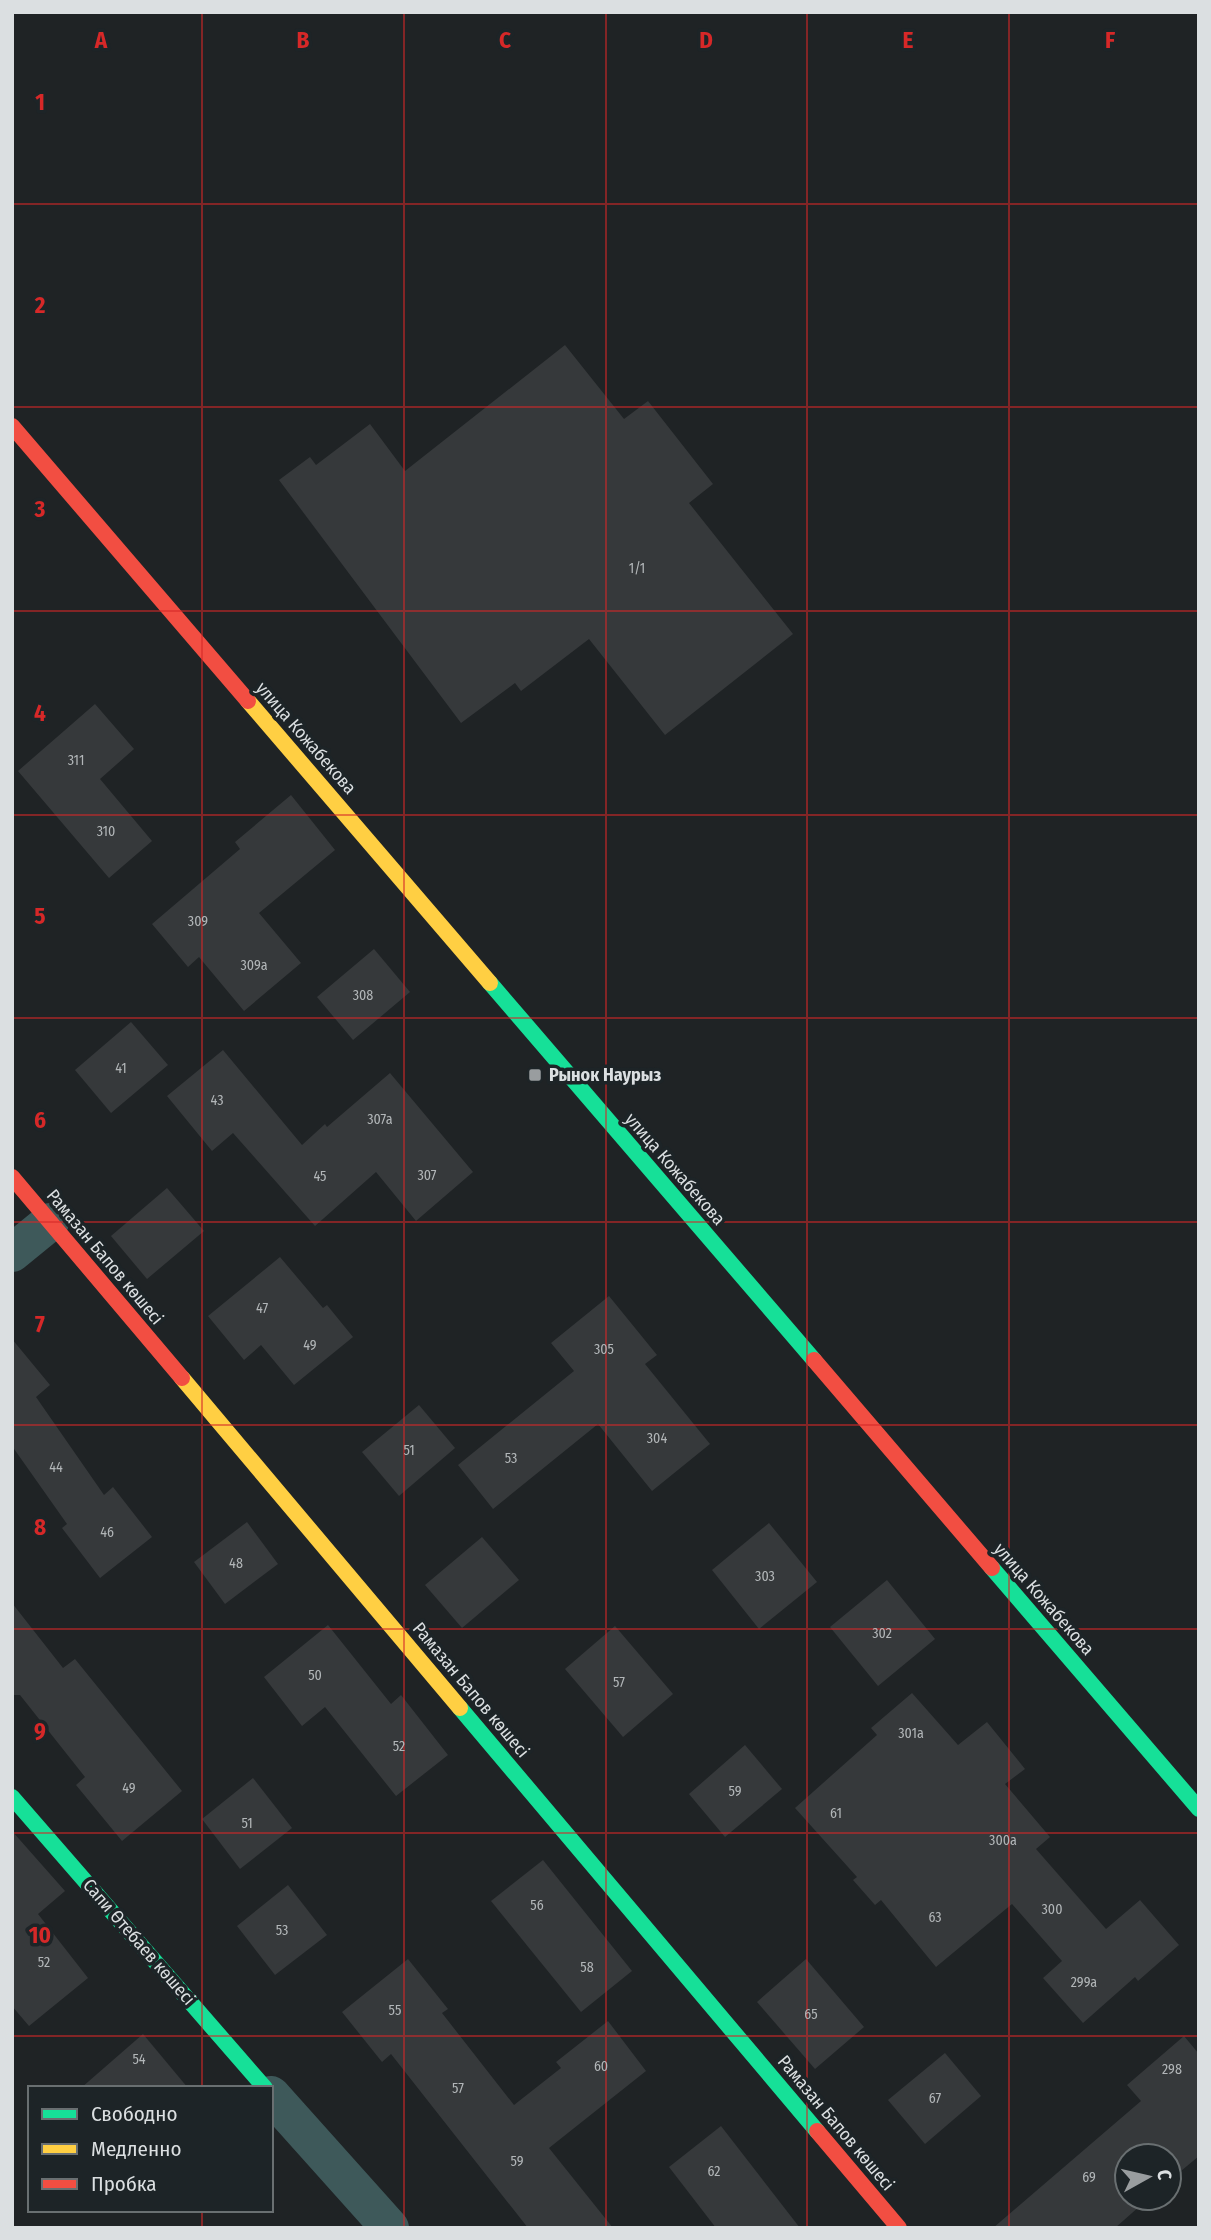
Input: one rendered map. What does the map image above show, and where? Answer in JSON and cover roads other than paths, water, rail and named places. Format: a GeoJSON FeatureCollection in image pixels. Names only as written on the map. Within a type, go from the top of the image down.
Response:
{"type":"FeatureCollection","features":[{"type":"Feature","properties":{"kind":"main road","name":"улица Кожабекова"},"geometry":{"type":"LineString","coordinates":[[12,426],[1199,1809]]}},
{"type":"Feature","properties":{"kind":"main road","name":"Рамазан Бапов көшесі"},"geometry":{"type":"LineString","coordinates":[[12,1177],[899,2228]]}},
{"type":"Feature","properties":{"kind":"main road","name":"Сапи Өтебаев көшесі"},"geometry":{"type":"LineString","coordinates":[[12,1797],[263,2086]]}},
{"type":"Feature","properties":{"kind":"street"},"geometry":{"type":"LineString","coordinates":[[12,1253],[50,1222]]}},
{"type":"Feature","properties":{"kind":"street"},"geometry":{"type":"LineString","coordinates":[[273,2097],[390,2228]]}},
{"type":"Feature","properties":{"kind":"place","name":"Рынок Наурыз"},"geometry":{"type":"Point","coordinates":[535,1075]}}]}
